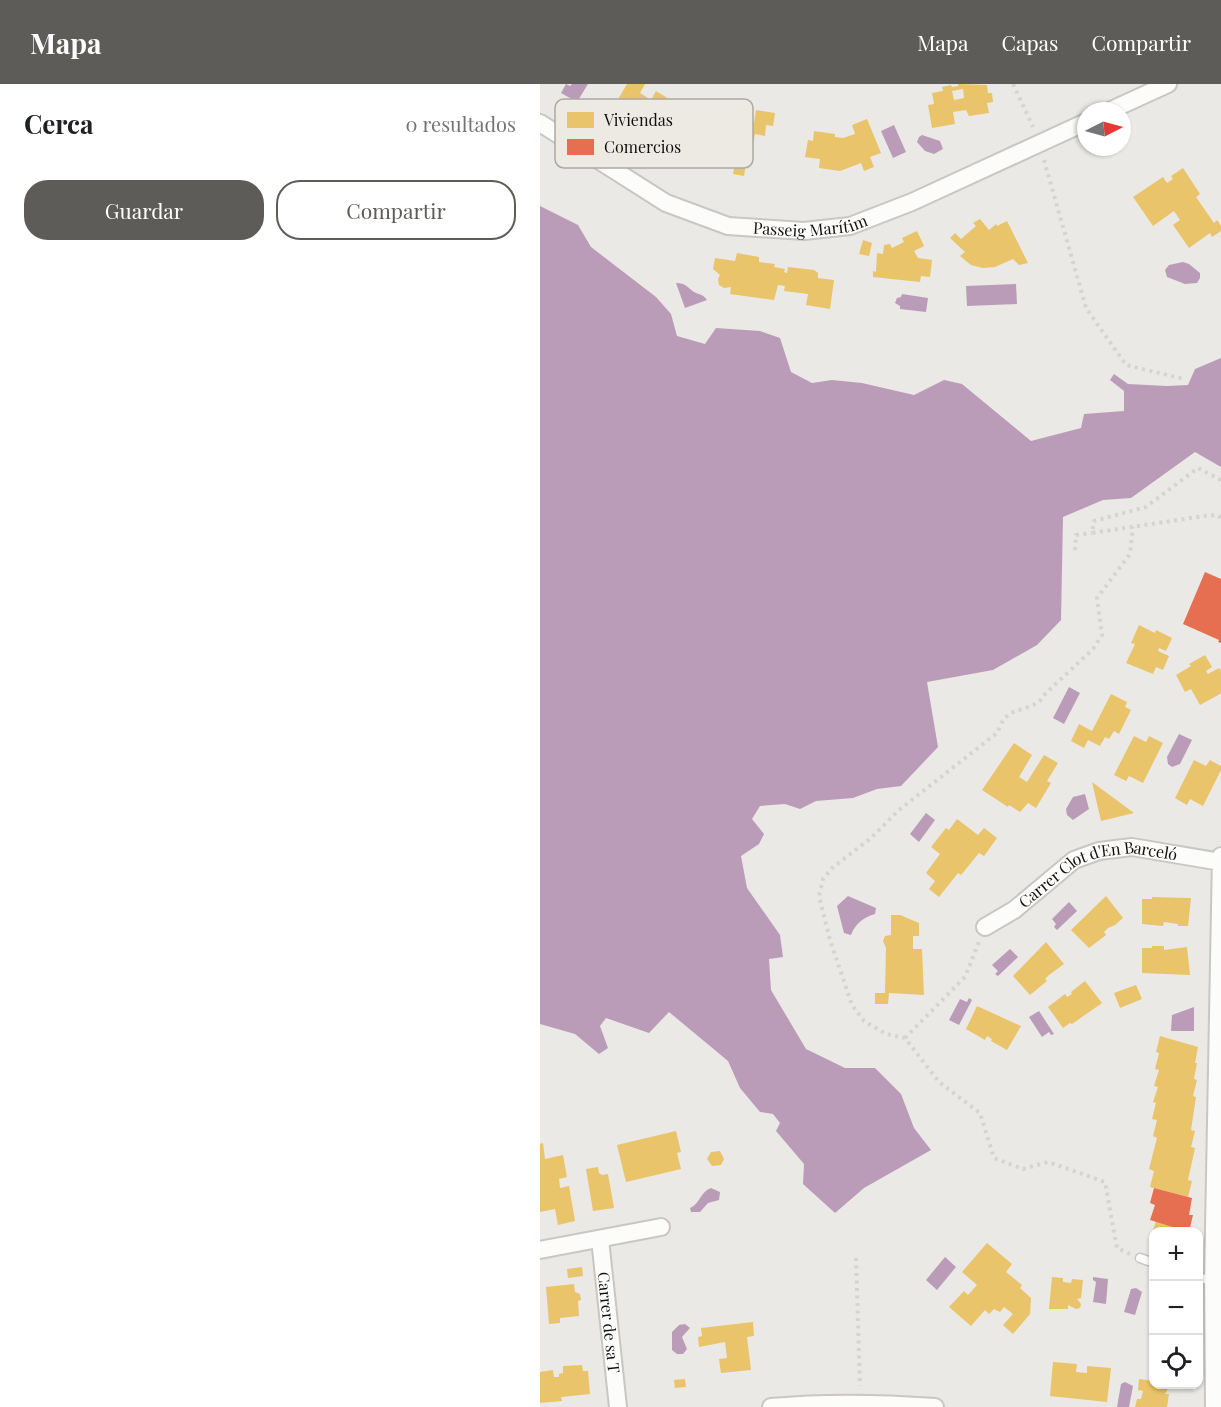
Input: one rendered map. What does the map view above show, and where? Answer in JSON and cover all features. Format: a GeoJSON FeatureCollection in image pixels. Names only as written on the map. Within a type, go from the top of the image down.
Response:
{"type":"FeatureCollection","features":[{"type":"Feature","properties":{"kind":"street"},"geometry":{"type":"LineString","coordinates":[[1129,102],[1168,84]]}},
{"type":"Feature","properties":{"kind":"street","name":"Passeig Marítim"},"geometry":{"type":"LineString","coordinates":[[540,123],[555,133]]}},
{"type":"Feature","properties":{"kind":"street","name":"Passeig Marítim"},"geometry":{"type":"LineString","coordinates":[[611,168],[666,203],[728,226],[804,231],[850,226],[912,202],[1077,126]]}},
{"type":"Feature","properties":{"kind":"street","name":"Carrer Clot d'En Barceló"},"geometry":{"type":"LineString","coordinates":[[985,927],[1014,910],[1074,860],[1099,851],[1132,847],[1221,860]]}},
{"type":"Feature","properties":{"kind":"street"},"geometry":{"type":"LineString","coordinates":[[1214,1407],[1211,1281],[1219,1039],[1221,860]]}},
{"type":"Feature","properties":{"kind":"street"},"geometry":{"type":"LineString","coordinates":[[540,1250],[661,1227]]}},
{"type":"Feature","properties":{"kind":"street","name":"Carrer de sa T"},"geometry":{"type":"LineString","coordinates":[[600,1239],[618,1407]]}},
{"type":"Feature","properties":{"kind":"street"},"geometry":{"type":"LineString","coordinates":[[771,1407],[861,1403],[935,1407]]}},
{"type":"Feature","properties":{"kind":"lane"},"geometry":{"type":"LineString","coordinates":[[1140,1258],[1149,1261]]}},
{"type":"Feature","properties":{"kind":"path"},"geometry":{"type":"LineString","coordinates":[[1013,84],[1040,143],[1086,308],[1126,365],[1184,379]]}},
{"type":"Feature","properties":{"kind":"path"},"geometry":{"type":"LineString","coordinates":[[1092,533],[1094,521],[1146,507],[1198,468],[1221,480]]}},
{"type":"Feature","properties":{"kind":"path"},"geometry":{"type":"LineString","coordinates":[[1075,550],[1076,535],[1204,516],[1218,515],[1221,518]]}},
{"type":"Feature","properties":{"kind":"path"},"geometry":{"type":"LineString","coordinates":[[1109,583],[1130,554],[1133,527]]}},
{"type":"Feature","properties":{"kind":"path"},"geometry":{"type":"LineString","coordinates":[[905,1038],[965,976],[985,927]]}},
{"type":"Feature","properties":{"kind":"path"},"geometry":{"type":"LineString","coordinates":[[856,1258],[861,1403]]}},
{"type":"Feature","properties":{"kind":"shaded area"},"geometry":{"type":"Polygon","coordinates":[[[566,84],[570,86],[588,84],[579,99],[572,99],[561,93],[566,84]]]}},
{"type":"Feature","properties":{"kind":"shaded area"},"geometry":{"type":"Polygon","coordinates":[[[894,125],[906,152],[893,158],[881,131],[894,125]]]}},
{"type":"Feature","properties":{"kind":"shaded area"},"geometry":{"type":"Polygon","coordinates":[[[922,135],[940,141],[943,149],[934,154],[925,151],[917,142],[922,135]]]}},
{"type":"Feature","properties":{"kind":"shaded area"},"geometry":{"type":"Polygon","coordinates":[[[540,206],[578,225],[591,247],[656,297],[671,314],[677,336],[705,344],[716,328],[760,331],[780,338],[791,372],[812,383],[832,380],[862,383],[914,395],[944,380],[962,384],[1031,441],[1081,428],[1084,414],[1124,411],[1124,391],[1110,380],[1114,374],[1128,384],[1188,385],[1195,369],[1221,358],[1221,467],[1195,452],[1131,498],[1103,500],[1063,517],[1061,620],[1037,645],[993,670],[927,682],[938,747],[901,786],[877,789],[853,798],[816,801],[800,809],[785,804],[760,806],[752,819],[764,834],[759,844],[741,856],[747,888],[780,935],[783,957],[769,959],[771,990],[806,1049],[845,1068],[875,1068],[901,1094],[914,1128],[931,1150],[864,1188],[835,1213],[803,1184],[804,1164],[776,1131],[780,1123],[773,1114],[760,1112],[740,1088],[728,1061],[669,1012],[649,1033],[606,1018],[600,1026],[608,1048],[599,1054],[575,1034],[540,1024],[540,206]]]}},
{"type":"Feature","properties":{"kind":"shaded area"},"geometry":{"type":"Polygon","coordinates":[[[1183,262],[1200,273],[1197,283],[1185,284],[1167,277],[1165,270],[1169,265],[1183,262]]]}},
{"type":"Feature","properties":{"kind":"shaded area"},"geometry":{"type":"Polygon","coordinates":[[[676,283],[684,285],[707,300],[685,308],[676,283]]]}},
{"type":"Feature","properties":{"kind":"shaded area"},"geometry":{"type":"Polygon","coordinates":[[[1016,284],[1017,304],[967,306],[966,286],[1016,284]]]}},
{"type":"Feature","properties":{"kind":"shaded area"},"geometry":{"type":"Polygon","coordinates":[[[902,294],[928,298],[926,312],[900,309],[900,306],[895,303],[902,294]]]}},
{"type":"Feature","properties":{"kind":"shaded area"},"geometry":{"type":"Polygon","coordinates":[[[1069,687],[1080,693],[1064,724],[1053,718],[1069,687]]]}},
{"type":"Feature","properties":{"kind":"shaded area"},"geometry":{"type":"Polygon","coordinates":[[[1179,734],[1192,740],[1180,764],[1172,767],[1168,764],[1167,757],[1179,734]]]}},
{"type":"Feature","properties":{"kind":"shaded area"},"geometry":{"type":"Polygon","coordinates":[[[1085,794],[1089,809],[1073,820],[1067,815],[1066,809],[1073,797],[1085,794]]]}},
{"type":"Feature","properties":{"kind":"shaded area"},"geometry":{"type":"Polygon","coordinates":[[[926,813],[935,820],[919,842],[910,834],[926,813]]]}},
{"type":"Feature","properties":{"kind":"shaded area"},"geometry":{"type":"Polygon","coordinates":[[[848,896],[876,908],[875,914],[860,922],[851,935],[844,933],[837,906],[848,896]]]}},
{"type":"Feature","properties":{"kind":"shaded area"},"geometry":{"type":"Polygon","coordinates":[[[1069,902],[1077,911],[1057,930],[1052,919],[1069,902]]]}},
{"type":"Feature","properties":{"kind":"shaded area"},"geometry":{"type":"Polygon","coordinates":[[[1010,949],[1018,957],[998,976],[995,974],[998,971],[992,965],[1010,949]]]}},
{"type":"Feature","properties":{"kind":"shaded area"},"geometry":{"type":"Polygon","coordinates":[[[969,998],[972,1000],[959,1025],[949,1020],[960,999],[967,1002],[969,998]]]}},
{"type":"Feature","properties":{"kind":"shaded area"},"geometry":{"type":"Polygon","coordinates":[[[1194,1007],[1194,1031],[1171,1031],[1172,1015],[1194,1007]]]}},
{"type":"Feature","properties":{"kind":"shaded area"},"geometry":{"type":"Polygon","coordinates":[[[1039,1011],[1054,1034],[1051,1035],[1049,1032],[1042,1037],[1029,1017],[1039,1011]]]}},
{"type":"Feature","properties":{"kind":"shaded area"},"geometry":{"type":"Polygon","coordinates":[[[711,1188],[720,1192],[719,1200],[708,1203],[700,1212],[691,1212],[690,1208],[696,1204],[704,1192],[711,1188]]]}},
{"type":"Feature","properties":{"kind":"shaded area"},"geometry":{"type":"Polygon","coordinates":[[[945,1257],[956,1267],[937,1290],[926,1280],[945,1257]]]}},
{"type":"Feature","properties":{"kind":"shaded area"},"geometry":{"type":"Polygon","coordinates":[[[1093,1277],[1108,1279],[1106,1304],[1093,1302],[1096,1282],[1093,1277]]]}},
{"type":"Feature","properties":{"kind":"shaded area"},"geometry":{"type":"Polygon","coordinates":[[[1136,1288],[1142,1292],[1135,1315],[1124,1312],[1131,1289],[1136,1288]]]}},
{"type":"Feature","properties":{"kind":"shaded area"},"geometry":{"type":"Polygon","coordinates":[[[685,1324],[690,1328],[682,1337],[687,1349],[683,1354],[677,1354],[672,1350],[672,1332],[679,1325],[685,1324]]]}},
{"type":"Feature","properties":{"kind":"shaded area"},"geometry":{"type":"Polygon","coordinates":[[[1125,1382],[1133,1386],[1129,1407],[1117,1407],[1121,1384],[1125,1382]]]}},
{"type":"Feature","properties":{"kind":"building: Viviendas"},"geometry":{"type":"Polygon","coordinates":[[[627,84],[645,84],[640,93],[649,99],[618,99],[627,84]]]}},
{"type":"Feature","properties":{"kind":"building: Viviendas"},"geometry":{"type":"Polygon","coordinates":[[[958,84],[987,85],[988,93],[992,93],[993,102],[987,103],[989,113],[969,116],[966,110],[953,112],[955,124],[932,128],[928,105],[934,104],[932,93],[943,91],[942,87],[958,86],[958,84]],[[963,89],[952,91],[954,100],[964,98],[963,89]]]}},
{"type":"Feature","properties":{"kind":"building: Viviendas"},"geometry":{"type":"Polygon","coordinates":[[[656,91],[669,99],[652,99],[656,91]]]}},
{"type":"Feature","properties":{"kind":"building: Viviendas"},"geometry":{"type":"Polygon","coordinates":[[[756,110],[775,113],[773,126],[766,125],[765,136],[755,134],[753,146],[753,123],[756,110]]]}},
{"type":"Feature","properties":{"kind":"building: Viviendas"},"geometry":{"type":"Polygon","coordinates":[[[867,119],[881,153],[870,157],[874,167],[864,171],[861,163],[840,171],[819,168],[820,159],[805,157],[808,140],[813,141],[814,131],[835,134],[835,137],[843,138],[855,134],[852,125],[867,119]]]}},
{"type":"Feature","properties":{"kind":"building: Viviendas"},"geometry":{"type":"Polygon","coordinates":[[[734,168],[745,168],[744,176],[733,174],[734,168]]]}},
{"type":"Feature","properties":{"kind":"building: Viviendas"},"geometry":{"type":"Polygon","coordinates":[[[1183,168],[1200,194],[1196,197],[1214,223],[1217,220],[1221,226],[1221,231],[1212,237],[1210,233],[1189,248],[1173,225],[1180,220],[1174,211],[1153,226],[1133,197],[1163,177],[1167,183],[1173,179],[1171,176],[1183,168]]]}},
{"type":"Feature","properties":{"kind":"building: Viviendas"},"geometry":{"type":"Polygon","coordinates":[[[980,219],[989,230],[996,224],[997,226],[1007,221],[1028,263],[1019,265],[1013,259],[995,267],[983,268],[971,265],[960,256],[965,252],[950,238],[955,233],[961,239],[976,226],[973,223],[980,219]]]}},
{"type":"Feature","properties":{"kind":"building: Viviendas"},"geometry":{"type":"Polygon","coordinates":[[[917,231],[924,246],[914,251],[918,258],[932,260],[930,277],[921,276],[920,282],[873,277],[873,271],[876,272],[877,253],[883,254],[884,245],[890,244],[892,248],[904,242],[902,238],[917,231]]]}},
{"type":"Feature","properties":{"kind":"building: Viviendas"},"geometry":{"type":"Polygon","coordinates":[[[863,240],[872,243],[869,256],[859,254],[863,240]]]}},
{"type":"Feature","properties":{"kind":"building: Viviendas"},"geometry":{"type":"Polygon","coordinates":[[[737,253],[759,257],[759,262],[775,264],[774,267],[785,269],[784,272],[787,273],[788,267],[814,270],[818,273],[818,278],[834,280],[830,309],[806,305],[808,294],[784,291],[785,286],[778,285],[774,300],[730,294],[731,287],[724,288],[719,285],[720,275],[713,269],[715,258],[735,261],[737,253]]]}},
{"type":"Feature","properties":{"kind":"building: Viviendas"},"geometry":{"type":"Polygon","coordinates":[[[1139,625],[1172,638],[1166,651],[1159,648],[1158,651],[1169,656],[1163,670],[1156,667],[1153,674],[1126,663],[1135,644],[1131,643],[1139,625]]]}},
{"type":"Feature","properties":{"kind":"building: Viviendas"},"geometry":{"type":"Polygon","coordinates":[[[1205,655],[1212,667],[1206,671],[1208,674],[1219,668],[1221,671],[1221,691],[1220,694],[1200,705],[1191,689],[1185,692],[1176,675],[1205,655]]]}},
{"type":"Feature","properties":{"kind":"building: Viviendas"},"geometry":{"type":"Polygon","coordinates":[[[1111,694],[1127,702],[1125,707],[1131,710],[1119,734],[1114,731],[1109,739],[1105,737],[1100,746],[1088,740],[1084,748],[1071,741],[1079,724],[1092,731],[1111,694]]]}},
{"type":"Feature","properties":{"kind":"building: Viviendas"},"geometry":{"type":"Polygon","coordinates":[[[1134,736],[1146,742],[1149,736],[1163,743],[1143,783],[1129,776],[1126,781],[1114,775],[1134,736]]]}},
{"type":"Feature","properties":{"kind":"building: Viviendas"},"geometry":{"type":"Polygon","coordinates":[[[1014,743],[1032,755],[1019,777],[1027,782],[1044,755],[1058,763],[1047,781],[1051,783],[1036,808],[1028,803],[1020,812],[982,790],[1014,743]]]}},
{"type":"Feature","properties":{"kind":"building: Viviendas"},"geometry":{"type":"Polygon","coordinates":[[[1194,760],[1206,766],[1210,760],[1221,766],[1203,806],[1190,799],[1187,805],[1175,798],[1194,760]]]}},
{"type":"Feature","properties":{"kind":"building: Viviendas"},"geometry":{"type":"Polygon","coordinates":[[[1092,782],[1134,813],[1101,821],[1092,782]]]}},
{"type":"Feature","properties":{"kind":"building: Viviendas"},"geometry":{"type":"Polygon","coordinates":[[[957,819],[978,835],[984,828],[997,838],[984,856],[979,853],[961,875],[958,873],[939,897],[929,889],[935,881],[926,873],[940,854],[931,847],[946,828],[949,830],[957,819]]]}},
{"type":"Feature","properties":{"kind":"building: Viviendas"},"geometry":{"type":"Polygon","coordinates":[[[1106,896],[1123,918],[1108,928],[1104,932],[1106,935],[1089,948],[1071,930],[1106,896]]]}},
{"type":"Feature","properties":{"kind":"building: Viviendas"},"geometry":{"type":"Polygon","coordinates":[[[1152,897],[1191,898],[1188,926],[1164,922],[1163,926],[1142,924],[1142,899],[1152,899],[1152,897]]]}},
{"type":"Feature","properties":{"kind":"building: Viviendas"},"geometry":{"type":"Polygon","coordinates":[[[891,915],[900,915],[919,923],[919,936],[913,936],[913,949],[922,949],[924,995],[889,993],[888,1004],[875,1004],[875,993],[885,993],[886,948],[883,941],[885,936],[891,935],[891,915]]]}},
{"type":"Feature","properties":{"kind":"building: Viviendas"},"geometry":{"type":"Polygon","coordinates":[[[1046,942],[1064,964],[1049,975],[1045,979],[1047,981],[1030,995],[1013,976],[1046,942]]]}},
{"type":"Feature","properties":{"kind":"building: Viviendas"},"geometry":{"type":"Polygon","coordinates":[[[1152,946],[1164,946],[1164,950],[1187,947],[1190,975],[1142,973],[1142,948],[1152,948],[1152,946]]]}},
{"type":"Feature","properties":{"kind":"building: Viviendas"},"geometry":{"type":"Polygon","coordinates":[[[1085,981],[1102,1003],[1063,1028],[1048,1007],[1065,994],[1067,997],[1072,994],[1071,992],[1085,981]]]}},
{"type":"Feature","properties":{"kind":"building: Viviendas"},"geometry":{"type":"Polygon","coordinates":[[[1136,985],[1142,999],[1120,1008],[1114,993],[1136,985]]]}},
{"type":"Feature","properties":{"kind":"building: Viviendas"},"geometry":{"type":"Polygon","coordinates":[[[977,1006],[1021,1026],[1007,1050],[991,1041],[992,1039],[987,1036],[985,1040],[966,1029],[977,1006]]]}},
{"type":"Feature","properties":{"kind":"building: Viviendas"},"geometry":{"type":"Polygon","coordinates":[[[1160,1036],[1198,1047],[1194,1079],[1197,1080],[1193,1096],[1196,1097],[1191,1130],[1195,1131],[1191,1147],[1195,1148],[1188,1180],[1192,1181],[1188,1197],[1150,1187],[1154,1171],[1149,1169],[1157,1138],[1153,1136],[1157,1120],[1152,1119],[1156,1103],[1153,1102],[1158,1087],[1154,1086],[1159,1070],[1155,1069],[1160,1036]]]}},
{"type":"Feature","properties":{"kind":"building: Viviendas"},"geometry":{"type":"Polygon","coordinates":[[[676,1131],[681,1152],[677,1153],[681,1169],[626,1182],[617,1145],[676,1131]]]}},
{"type":"Feature","properties":{"kind":"building: Viviendas"},"geometry":{"type":"Polygon","coordinates":[[[543,1143],[545,1159],[563,1155],[567,1177],[559,1179],[560,1188],[569,1186],[575,1221],[558,1225],[555,1209],[540,1212],[540,1144],[543,1143]]]}},
{"type":"Feature","properties":{"kind":"building: Viviendas"},"geometry":{"type":"Polygon","coordinates":[[[720,1151],[724,1159],[721,1165],[712,1166],[707,1159],[711,1152],[720,1151]]]}},
{"type":"Feature","properties":{"kind":"building: Viviendas"},"geometry":{"type":"Polygon","coordinates":[[[598,1167],[599,1173],[608,1174],[614,1208],[593,1211],[586,1169],[598,1167]]]}},
{"type":"Feature","properties":{"kind":"building: Viviendas"},"geometry":{"type":"Polygon","coordinates":[[[1156,1221],[1174,1227],[1154,1227],[1156,1221]]]}},
{"type":"Feature","properties":{"kind":"building: Viviendas"},"geometry":{"type":"Polygon","coordinates":[[[987,1243],[1012,1264],[1006,1272],[1022,1285],[1020,1288],[1031,1298],[1030,1314],[1013,1334],[1003,1325],[1013,1314],[1004,1307],[1000,1312],[994,1309],[989,1314],[985,1310],[971,1326],[949,1307],[964,1291],[968,1295],[977,1285],[962,1272],[987,1243]]]}},
{"type":"Feature","properties":{"kind":"building: Viviendas"},"geometry":{"type":"Polygon","coordinates":[[[582,1267],[583,1276],[568,1278],[567,1269],[582,1267]]]}},
{"type":"Feature","properties":{"kind":"building: Viviendas"},"geometry":{"type":"Polygon","coordinates":[[[1052,1277],[1063,1278],[1063,1282],[1071,1283],[1072,1279],[1083,1280],[1081,1298],[1077,1299],[1081,1304],[1080,1308],[1076,1309],[1068,1305],[1068,1309],[1049,1309],[1052,1277]]]}},
{"type":"Feature","properties":{"kind":"building: Viviendas"},"geometry":{"type":"Polygon","coordinates":[[[574,1284],[575,1292],[580,1294],[581,1300],[578,1301],[579,1316],[560,1318],[560,1323],[549,1324],[546,1287],[574,1284]]]}},
{"type":"Feature","properties":{"kind":"building: Viviendas"},"geometry":{"type":"Polygon","coordinates":[[[753,1322],[754,1336],[747,1337],[751,1370],[721,1373],[719,1359],[727,1358],[725,1342],[699,1347],[698,1337],[702,1336],[701,1328],[753,1322]]]}},
{"type":"Feature","properties":{"kind":"building: Viviendas"},"geometry":{"type":"Polygon","coordinates":[[[1053,1362],[1077,1364],[1076,1372],[1087,1373],[1087,1366],[1111,1368],[1107,1402],[1050,1396],[1053,1362]]]}},
{"type":"Feature","properties":{"kind":"building: Viviendas"},"geometry":{"type":"Polygon","coordinates":[[[582,1365],[583,1371],[588,1371],[590,1394],[561,1397],[562,1401],[540,1403],[540,1372],[553,1370],[554,1377],[559,1377],[559,1374],[563,1373],[563,1366],[582,1365]]]}},
{"type":"Feature","properties":{"kind":"building: Viviendas"},"geometry":{"type":"Polygon","coordinates":[[[685,1379],[686,1387],[675,1388],[674,1380],[685,1379]]]}},
{"type":"Feature","properties":{"kind":"building: Viviendas"},"geometry":{"type":"Polygon","coordinates":[[[1139,1379],[1149,1380],[1149,1389],[1168,1389],[1165,1394],[1169,1394],[1167,1407],[1135,1407],[1143,1391],[1138,1390],[1139,1379]]]}},
{"type":"Feature","properties":{"kind":"building: Comercios"},"geometry":{"type":"Polygon","coordinates":[[[1205,572],[1221,579],[1221,643],[1183,624],[1205,572]]]}},
{"type":"Feature","properties":{"kind":"building: Comercios"},"geometry":{"type":"Polygon","coordinates":[[[1154,1188],[1192,1198],[1189,1215],[1193,1215],[1190,1227],[1173,1227],[1150,1220],[1155,1205],[1150,1203],[1154,1188]]]}}]}
